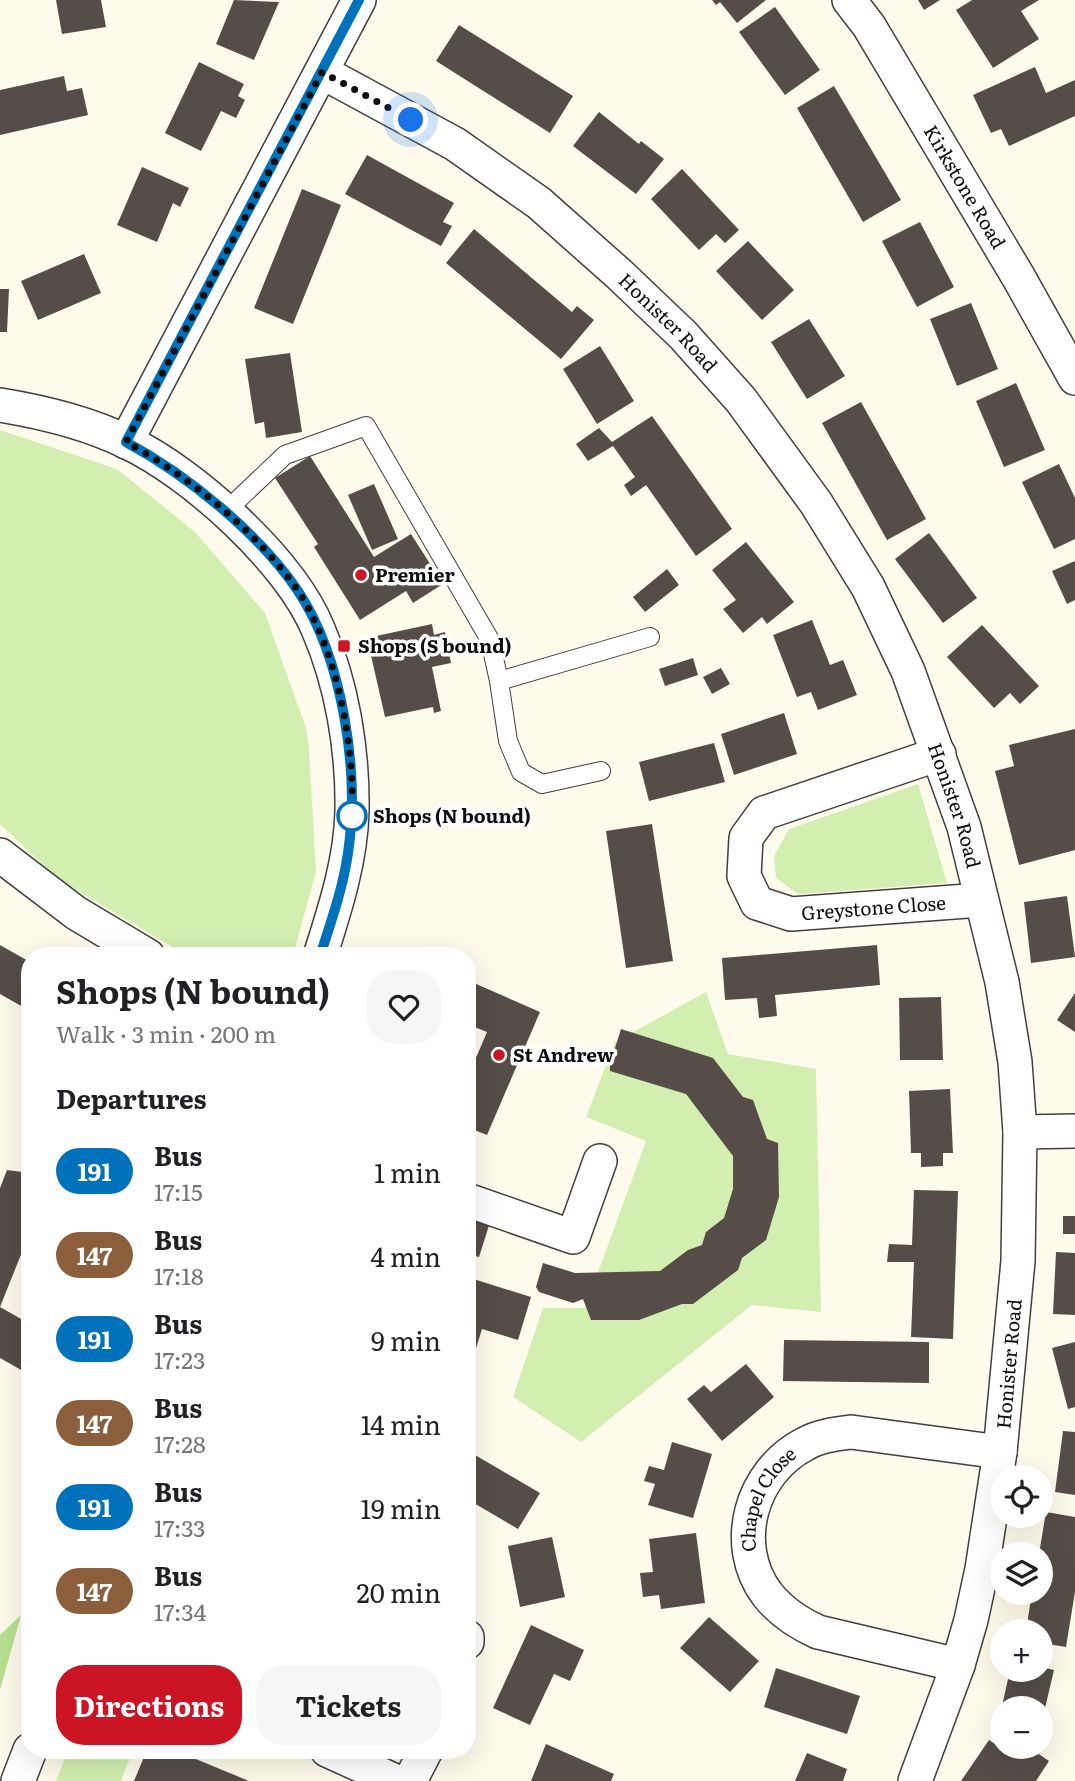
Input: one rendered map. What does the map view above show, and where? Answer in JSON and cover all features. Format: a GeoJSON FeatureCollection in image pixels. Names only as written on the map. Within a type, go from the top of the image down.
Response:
{"type":"FeatureCollection","features":[{"type":"Feature","properties":{"kind":"street"},"geometry":{"type":"LineString","coordinates":[[126,442],[359,0]]}},
{"type":"Feature","properties":{"kind":"street","name":"Kirkstone Road"},"geometry":{"type":"LineString","coordinates":[[849,0],[876,38],[1019,278],[1075,378]]}},
{"type":"Feature","properties":{"kind":"street","name":"Honister Road"},"geometry":{"type":"LineString","coordinates":[[322,72],[455,144],[539,203],[683,335],[741,400],[822,513],[868,587],[908,671],[939,754],[964,827],[1002,982],[1015,1062],[1020,1132],[1018,1261],[1000,1452],[982,1569],[958,1665],[915,1781]]}},
{"type":"Feature","properties":{"kind":"street"},"geometry":{"type":"LineString","coordinates":[[0,405],[36,411],[126,442],[157,458],[238,523],[297,590],[318,628],[342,710],[350,757],[352,811],[348,855],[323,947]]}},
{"type":"Feature","properties":{"kind":"street","name":"Greystone Close"},"geometry":{"type":"LineString","coordinates":[[939,754],[764,813],[746,838],[744,876],[757,903],[791,914],[981,900]]}},
{"type":"Feature","properties":{"kind":"street"},"geometry":{"type":"LineString","coordinates":[[0,855],[76,913],[133,947]]}},
{"type":"Feature","properties":{"kind":"street"},"geometry":{"type":"LineString","coordinates":[[1020,1132],[1075,1131]]}},
{"type":"Feature","properties":{"kind":"street"},"geometry":{"type":"LineString","coordinates":[[476,1203],[573,1237],[600,1161]]}},
{"type":"Feature","properties":{"kind":"street","name":"Chapel Close"},"geometry":{"type":"LineString","coordinates":[[958,1665],[818,1632],[789,1616],[766,1593],[756,1574],[748,1531],[751,1510],[759,1488],[788,1454],[807,1442],[829,1435],[851,1432],[1000,1452]]}},
{"type":"Feature","properties":{"kind":"street"},"geometry":{"type":"LineString","coordinates":[[18,1781],[27,1759]]}},
{"type":"Feature","properties":{"kind":"street"},"geometry":{"type":"LineString","coordinates":[[347,1759],[395,1781]]}},
{"type":"Feature","properties":{"kind":"street"},"geometry":{"type":"LineString","coordinates":[[410,1781],[421,1759]]}},
{"type":"Feature","properties":{"kind":"lane"},"geometry":{"type":"LineString","coordinates":[[225,512],[285,455],[366,426],[490,640],[508,741],[521,772],[542,784],[601,771]]}},
{"type":"Feature","properties":{"kind":"lane"},"geometry":{"type":"LineString","coordinates":[[499,681],[650,637]]}},
{"type":"Feature","properties":{"kind":"green space"},"geometry":{"type":"Polygon","coordinates":[[[0,430],[117,469],[195,532],[265,613],[306,728],[309,749],[316,872],[295,947],[173,947],[58,879],[0,824],[0,430]]]}},
{"type":"Feature","properties":{"kind":"green space"},"geometry":{"type":"Polygon","coordinates":[[[918,784],[947,883],[798,894],[776,878],[774,856],[789,829],[918,784]]]}},
{"type":"Feature","properties":{"kind":"green space"},"geometry":{"type":"Polygon","coordinates":[[[706,992],[728,1054],[816,1069],[821,1312],[752,1305],[581,1442],[513,1397],[543,1308],[585,1308],[646,1141],[586,1117],[615,1042],[706,992]]]}},
{"type":"Feature","properties":{"kind":"green space"},"geometry":{"type":"Polygon","coordinates":[[[21,1615],[0,1690],[0,1635],[21,1615]]]}},
{"type":"Feature","properties":{"kind":"green space"},"geometry":{"type":"Polygon","coordinates":[[[65,1759],[130,1759],[121,1781],[56,1781],[65,1759]]]}},
{"type":"Feature","properties":{"kind":"building"},"geometry":{"type":"Polygon","coordinates":[[[56,0],[101,0],[106,27],[62,34],[56,0]]]}},
{"type":"Feature","properties":{"kind":"building"},"geometry":{"type":"Polygon","coordinates":[[[234,0],[279,2],[254,60],[216,44],[234,0]]]}},
{"type":"Feature","properties":{"kind":"building"},"geometry":{"type":"Polygon","coordinates":[[[712,0],[766,0],[737,23],[720,2],[716,5],[712,0]]]}},
{"type":"Feature","properties":{"kind":"building"},"geometry":{"type":"Polygon","coordinates":[[[918,0],[940,0],[924,10],[918,0]]]}},
{"type":"Feature","properties":{"kind":"building"},"geometry":{"type":"Polygon","coordinates":[[[972,0],[1039,0],[1021,11],[1039,39],[993,68],[956,10],[972,0]]]}},
{"type":"Feature","properties":{"kind":"building"},"geometry":{"type":"Polygon","coordinates":[[[775,7],[820,70],[785,95],[739,32],[775,7]]]}},
{"type":"Feature","properties":{"kind":"building"},"geometry":{"type":"Polygon","coordinates":[[[459,25],[573,96],[550,133],[436,61],[459,25]]]}},
{"type":"Feature","properties":{"kind":"building"},"geometry":{"type":"Polygon","coordinates":[[[199,62],[244,84],[238,96],[245,100],[236,118],[221,111],[201,151],[165,133],[199,62]]]}},
{"type":"Feature","properties":{"kind":"building"},"geometry":{"type":"Polygon","coordinates":[[[1035,67],[1046,93],[1075,80],[1075,116],[1009,146],[1001,129],[991,133],[973,95],[1035,67]]]}},
{"type":"Feature","properties":{"kind":"building"},"geometry":{"type":"Polygon","coordinates":[[[64,76],[67,91],[82,88],[88,115],[0,135],[0,90],[64,76]]]}},
{"type":"Feature","properties":{"kind":"building"},"geometry":{"type":"Polygon","coordinates":[[[834,86],[901,200],[863,222],[797,108],[834,86]]]}},
{"type":"Feature","properties":{"kind":"building"},"geometry":{"type":"Polygon","coordinates":[[[599,112],[639,144],[641,141],[664,159],[636,194],[573,146],[599,112]]]}},
{"type":"Feature","properties":{"kind":"building"},"geometry":{"type":"Polygon","coordinates":[[[367,155],[454,203],[443,222],[452,226],[441,246],[345,194],[367,155]]]}},
{"type":"Feature","properties":{"kind":"building"},"geometry":{"type":"Polygon","coordinates":[[[142,167],[189,188],[180,207],[173,203],[157,242],[117,225],[142,167]]]}},
{"type":"Feature","properties":{"kind":"building"},"geometry":{"type":"Polygon","coordinates":[[[682,169],[739,230],[725,243],[716,234],[699,250],[651,199],[682,169]]]}},
{"type":"Feature","properties":{"kind":"building"},"geometry":{"type":"Polygon","coordinates":[[[302,189],[341,205],[293,324],[254,308],[302,189]]]}},
{"type":"Feature","properties":{"kind":"building"},"geometry":{"type":"Polygon","coordinates":[[[920,222],[954,287],[917,307],[882,241],[920,222]]]}},
{"type":"Feature","properties":{"kind":"building"},"geometry":{"type":"Polygon","coordinates":[[[474,229],[572,312],[577,306],[594,320],[561,359],[446,263],[474,229]]]}},
{"type":"Feature","properties":{"kind":"building"},"geometry":{"type":"Polygon","coordinates":[[[748,241],[794,290],[762,320],[716,271],[748,241]]]}},
{"type":"Feature","properties":{"kind":"building"},"geometry":{"type":"Polygon","coordinates":[[[84,254],[101,293],[38,320],[21,281],[84,254]]]}},
{"type":"Feature","properties":{"kind":"building"},"geometry":{"type":"Polygon","coordinates":[[[0,289],[9,289],[7,332],[0,332],[0,289]]]}},
{"type":"Feature","properties":{"kind":"building"},"geometry":{"type":"Polygon","coordinates":[[[971,303],[998,369],[957,386],[930,319],[971,303]]]}},
{"type":"Feature","properties":{"kind":"building"},"geometry":{"type":"Polygon","coordinates":[[[809,319],[845,376],[807,399],[771,342],[809,319]]]}},
{"type":"Feature","properties":{"kind":"building"},"geometry":{"type":"Polygon","coordinates":[[[600,346],[634,401],[597,424],[563,369],[600,346]]]}},
{"type":"Feature","properties":{"kind":"building"},"geometry":{"type":"Polygon","coordinates":[[[290,353],[302,432],[266,438],[264,422],[255,424],[245,359],[290,353]]]}},
{"type":"Feature","properties":{"kind":"building"},"geometry":{"type":"Polygon","coordinates":[[[1016,383],[1045,450],[1004,467],[976,401],[1016,383]]]}},
{"type":"Feature","properties":{"kind":"building"},"geometry":{"type":"Polygon","coordinates":[[[861,402],[926,519],[887,540],[822,423],[861,402]]]}},
{"type":"Feature","properties":{"kind":"building"},"geometry":{"type":"Polygon","coordinates":[[[652,416],[732,529],[696,556],[646,485],[631,496],[624,485],[635,477],[613,446],[588,461],[576,444],[599,428],[612,442],[652,416]]]}},
{"type":"Feature","properties":{"kind":"building"},"geometry":{"type":"Polygon","coordinates":[[[310,456],[374,557],[411,534],[443,584],[413,603],[406,591],[360,620],[314,547],[318,544],[275,478],[310,456]]]}},
{"type":"Feature","properties":{"kind":"building"},"geometry":{"type":"Polygon","coordinates":[[[1059,464],[1075,498],[1075,539],[1054,549],[1022,482],[1059,464]]]}},
{"type":"Feature","properties":{"kind":"building"},"geometry":{"type":"Polygon","coordinates":[[[374,484],[398,539],[372,550],[348,495],[374,484]]]}},
{"type":"Feature","properties":{"kind":"building"},"geometry":{"type":"Polygon","coordinates":[[[929,533],[977,598],[943,623],[895,559],[929,533]]]}},
{"type":"Feature","properties":{"kind":"building"},"geometry":{"type":"Polygon","coordinates":[[[746,542],[794,602],[767,624],[762,617],[743,633],[723,609],[736,600],[712,570],[746,542]]]}},
{"type":"Feature","properties":{"kind":"building"},"geometry":{"type":"Polygon","coordinates":[[[1075,561],[1075,600],[1067,604],[1052,571],[1075,561]]]}},
{"type":"Feature","properties":{"kind":"building"},"geometry":{"type":"Polygon","coordinates":[[[667,569],[679,585],[645,612],[633,597],[667,569]]]}},
{"type":"Feature","properties":{"kind":"building"},"geometry":{"type":"Polygon","coordinates":[[[812,620],[830,665],[843,660],[857,695],[818,710],[811,692],[797,697],[773,635],[812,620]]]}},
{"type":"Feature","properties":{"kind":"building"},"geometry":{"type":"Polygon","coordinates":[[[432,624],[434,635],[445,632],[451,663],[432,667],[441,711],[434,713],[433,707],[385,717],[367,638],[432,624]]]}},
{"type":"Feature","properties":{"kind":"building"},"geometry":{"type":"Polygon","coordinates":[[[982,625],[1039,686],[1020,704],[1010,693],[994,708],[947,657],[982,625]]]}},
{"type":"Feature","properties":{"kind":"building"},"geometry":{"type":"Polygon","coordinates":[[[693,658],[698,675],[665,686],[659,669],[693,658]]]}},
{"type":"Feature","properties":{"kind":"building"},"geometry":{"type":"Polygon","coordinates":[[[721,668],[730,684],[712,694],[703,677],[721,668]]]}},
{"type":"Feature","properties":{"kind":"building"},"geometry":{"type":"Polygon","coordinates":[[[784,713],[797,754],[734,775],[721,734],[784,713]]]}},
{"type":"Feature","properties":{"kind":"building"},"geometry":{"type":"Polygon","coordinates":[[[1075,729],[1075,850],[1019,865],[995,771],[1014,766],[1009,745],[1075,729]]]}},
{"type":"Feature","properties":{"kind":"building"},"geometry":{"type":"Polygon","coordinates":[[[714,743],[725,782],[649,801],[639,762],[714,743]]]}},
{"type":"Feature","properties":{"kind":"building"},"geometry":{"type":"Polygon","coordinates":[[[652,824],[673,961],[626,968],[606,831],[652,824]]]}},
{"type":"Feature","properties":{"kind":"building"},"geometry":{"type":"Polygon","coordinates":[[[1067,896],[1075,957],[1031,963],[1024,902],[1067,896]]]}},
{"type":"Feature","properties":{"kind":"building"},"geometry":{"type":"Polygon","coordinates":[[[0,945],[21,957],[21,1006],[0,994],[0,945]]]}},
{"type":"Feature","properties":{"kind":"building"},"geometry":{"type":"Polygon","coordinates":[[[877,945],[880,985],[775,995],[777,1016],[759,1018],[757,998],[725,1000],[722,958],[877,945]]]}},
{"type":"Feature","properties":{"kind":"building","name":"St Andrew"},"geometry":{"type":"Polygon","coordinates":[[[476,984],[540,1012],[487,1135],[476,1131],[476,1058],[487,1032],[476,1028],[476,984]]]}},
{"type":"Feature","properties":{"kind":"building"},"geometry":{"type":"Polygon","coordinates":[[[1075,993],[1075,1032],[1057,1020],[1075,993]]]}},
{"type":"Feature","properties":{"kind":"building"},"geometry":{"type":"Polygon","coordinates":[[[941,997],[943,1060],[900,1060],[899,998],[941,997]]]}},
{"type":"Feature","properties":{"kind":"building"},"geometry":{"type":"Polygon","coordinates":[[[621,1029],[713,1058],[743,1097],[753,1100],[767,1139],[778,1143],[779,1197],[766,1240],[742,1258],[738,1270],[693,1304],[682,1304],[639,1320],[591,1320],[583,1299],[573,1303],[539,1292],[536,1287],[543,1263],[575,1273],[660,1271],[688,1250],[702,1245],[706,1232],[724,1218],[733,1189],[733,1156],[686,1094],[610,1071],[621,1029]]]}},
{"type":"Feature","properties":{"kind":"building"},"geometry":{"type":"Polygon","coordinates":[[[950,1089],[953,1153],[943,1153],[943,1166],[921,1167],[921,1153],[911,1153],[909,1091],[950,1089]]]}},
{"type":"Feature","properties":{"kind":"building"},"geometry":{"type":"Polygon","coordinates":[[[7,1170],[21,1172],[21,1254],[0,1307],[0,1188],[7,1170]]]}},
{"type":"Feature","properties":{"kind":"building"},"geometry":{"type":"Polygon","coordinates":[[[914,1190],[958,1191],[953,1339],[911,1337],[914,1262],[887,1262],[889,1244],[912,1245],[914,1190]]]}},
{"type":"Feature","properties":{"kind":"building"},"geometry":{"type":"Polygon","coordinates":[[[476,1211],[492,1216],[479,1257],[476,1256],[476,1211]]]}},
{"type":"Feature","properties":{"kind":"building"},"geometry":{"type":"Polygon","coordinates":[[[1063,1216],[1075,1216],[1075,1234],[1063,1234],[1063,1216]]]}},
{"type":"Feature","properties":{"kind":"building"},"geometry":{"type":"Polygon","coordinates":[[[1056,1252],[1075,1253],[1075,1315],[1053,1314],[1056,1252]]]}},
{"type":"Feature","properties":{"kind":"building"},"geometry":{"type":"Polygon","coordinates":[[[476,1280],[531,1297],[518,1340],[482,1329],[476,1348],[476,1280]]]}},
{"type":"Feature","properties":{"kind":"building"},"geometry":{"type":"Polygon","coordinates":[[[0,1307],[21,1319],[21,1370],[0,1358],[0,1307]]]}},
{"type":"Feature","properties":{"kind":"building"},"geometry":{"type":"Polygon","coordinates":[[[784,1340],[929,1342],[929,1383],[783,1381],[784,1340]]]}},
{"type":"Feature","properties":{"kind":"building"},"geometry":{"type":"Polygon","coordinates":[[[1075,1342],[1075,1407],[1068,1409],[1052,1348],[1075,1342]]]}},
{"type":"Feature","properties":{"kind":"building"},"geometry":{"type":"Polygon","coordinates":[[[746,1364],[774,1397],[722,1441],[687,1399],[704,1385],[711,1392],[746,1364]]]}},
{"type":"Feature","properties":{"kind":"building"},"geometry":{"type":"Polygon","coordinates":[[[1063,1431],[1075,1432],[1075,1495],[1055,1492],[1063,1431]]]}},
{"type":"Feature","properties":{"kind":"building"},"geometry":{"type":"Polygon","coordinates":[[[672,1442],[712,1454],[693,1518],[648,1505],[655,1484],[644,1481],[649,1466],[664,1470],[672,1442]]]}},
{"type":"Feature","properties":{"kind":"building"},"geometry":{"type":"Polygon","coordinates":[[[476,1456],[540,1493],[518,1529],[476,1504],[476,1456]]]}},
{"type":"Feature","properties":{"kind":"building"},"geometry":{"type":"Polygon","coordinates":[[[1053,1513],[1075,1517],[1075,1592],[1066,1647],[1053,1645],[1053,1619],[1028,1619],[1030,1605],[1053,1605],[1053,1542],[1041,1542],[1043,1528],[1053,1528],[1053,1513]]]}},
{"type":"Feature","properties":{"kind":"building"},"geometry":{"type":"Polygon","coordinates":[[[696,1533],[705,1603],[661,1609],[659,1595],[643,1597],[640,1573],[653,1572],[649,1539],[696,1533]]]}},
{"type":"Feature","properties":{"kind":"building"},"geometry":{"type":"Polygon","coordinates":[[[552,1537],[565,1597],[520,1607],[508,1546],[552,1537]]]}},
{"type":"Feature","properties":{"kind":"building"},"geometry":{"type":"Polygon","coordinates":[[[709,1617],[759,1661],[730,1692],[680,1648],[709,1617]]]}},
{"type":"Feature","properties":{"kind":"building"},"geometry":{"type":"Polygon","coordinates":[[[531,1625],[584,1650],[570,1681],[554,1674],[530,1725],[493,1708],[531,1625]]]}},
{"type":"Feature","properties":{"kind":"building"},"geometry":{"type":"Polygon","coordinates":[[[776,1668],[860,1696],[847,1734],[764,1707],[776,1668]]]}},
{"type":"Feature","properties":{"kind":"building"},"geometry":{"type":"Polygon","coordinates":[[[1007,1682],[1051,1682],[1048,1696],[1004,1696],[1007,1682]]]}},
{"type":"Feature","properties":{"kind":"building"},"geometry":{"type":"Polygon","coordinates":[[[989,1740],[990,1759],[1049,1761],[1036,1781],[961,1781],[989,1740]]]}},
{"type":"Feature","properties":{"kind":"building"},"geometry":{"type":"Polygon","coordinates":[[[546,1744],[614,1774],[611,1781],[531,1781],[546,1744]]]}},
{"type":"Feature","properties":{"kind":"building"},"geometry":{"type":"Polygon","coordinates":[[[807,1753],[847,1769],[843,1781],[795,1781],[807,1753]]]}},
{"type":"Feature","properties":{"kind":"building"},"geometry":{"type":"Polygon","coordinates":[[[143,1759],[196,1759],[249,1781],[134,1781],[143,1759]]]}},
{"type":"Feature","properties":{"kind":"bus line","name":"191"},"geometry":{"type":"LineString","coordinates":[[323,947],[348,855],[352,811],[350,757],[342,710],[318,628],[297,590],[238,523],[157,458],[126,442],[359,0]]}},
{"type":"Feature","properties":{"kind":"place","name":"Premier"},"geometry":{"type":"Point","coordinates":[361,575]}},
{"type":"Feature","properties":{"kind":"place","name":"Shops (S bound)"},"geometry":{"type":"Point","coordinates":[344,646]}},
{"type":"Feature","properties":{"kind":"place","name":"Shops (N bound)"},"geometry":{"type":"Point","coordinates":[352,816]}},
{"type":"Feature","properties":{"kind":"place","name":"St Andrew"},"geometry":{"type":"Point","coordinates":[499,1055]}},
{"type":"Feature","properties":{"kind":"route"},"geometry":{"type":"LineString","coordinates":[[352,816],[350,757],[342,710],[318,628],[297,590],[238,523],[157,458],[126,442],[322,72],[411,120]]}}]}
